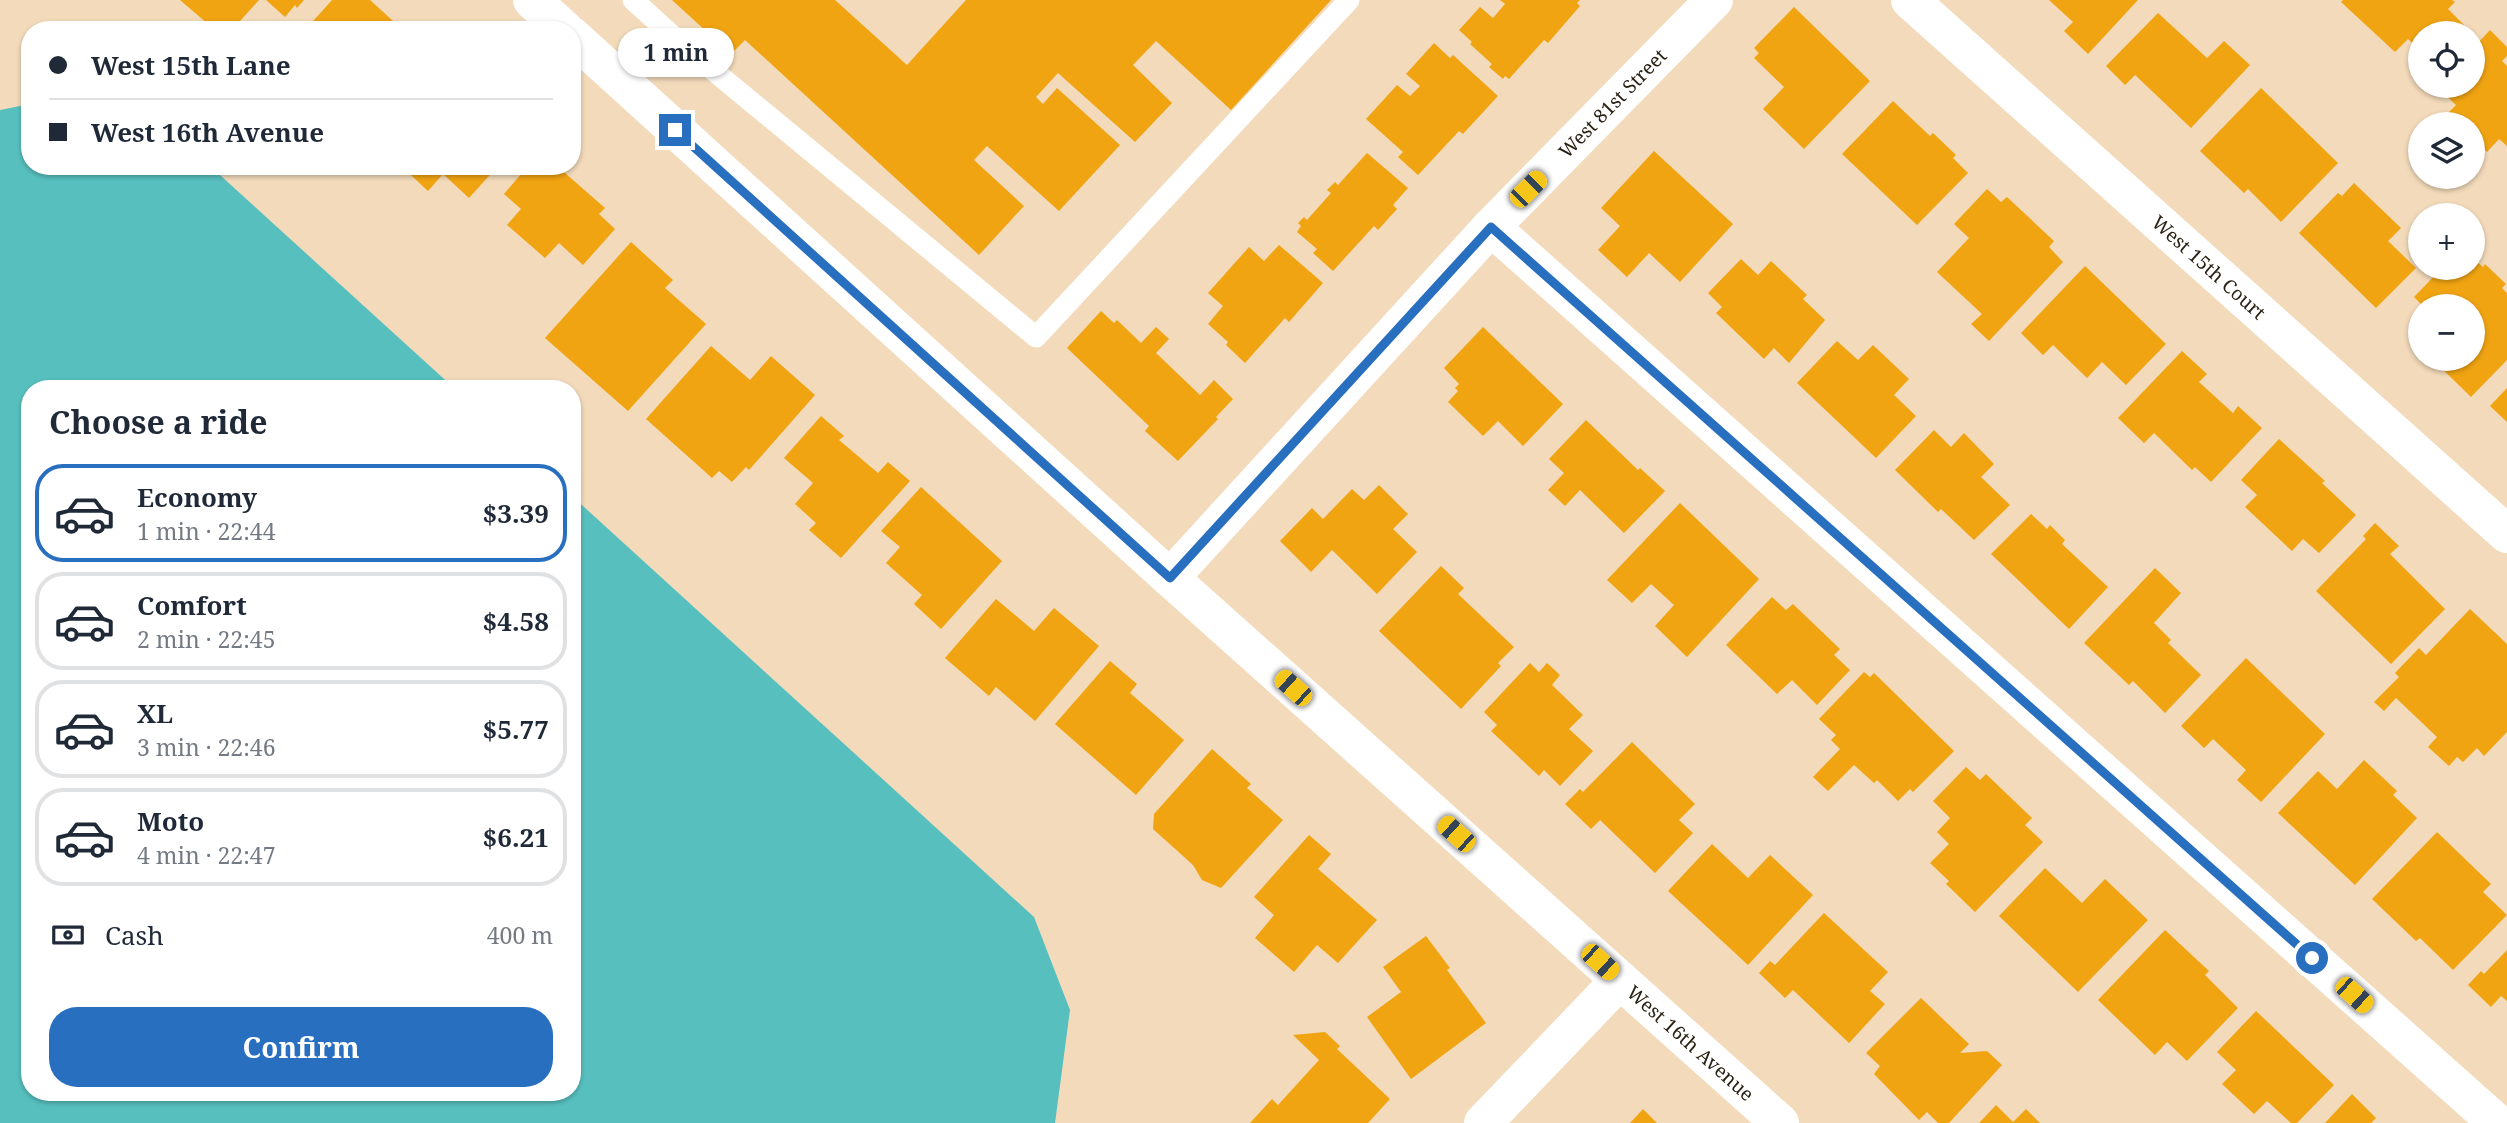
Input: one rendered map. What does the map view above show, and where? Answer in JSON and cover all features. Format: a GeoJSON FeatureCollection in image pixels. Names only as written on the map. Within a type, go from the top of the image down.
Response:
{"type":"FeatureCollection","features":[{"type":"Feature","properties":{"kind":"street"},"geometry":{"type":"LineString","coordinates":[[532,0],[555,21]]}},
{"type":"Feature","properties":{"kind":"street","name":"West 81st Street"},"geometry":{"type":"LineString","coordinates":[[1170,578],[1491,227],[1714,0]]}},
{"type":"Feature","properties":{"kind":"street","name":"West 15th Court"},"geometry":{"type":"LineString","coordinates":[[1910,0],[2507,534]]}},
{"type":"Feature","properties":{"kind":"street","name":"West 16th Avenue"},"geometry":{"type":"LineString","coordinates":[[581,44],[1170,578],[1780,1123]]}},
{"type":"Feature","properties":{"kind":"street"},"geometry":{"type":"LineString","coordinates":[[1491,227],[2497,1123]]}},
{"type":"Feature","properties":{"kind":"street"},"geometry":{"type":"LineString","coordinates":[[1483,1123],[1620,980]]}},
{"type":"Feature","properties":{"kind":"lane"},"geometry":{"type":"LineString","coordinates":[[633,0],[685,47],[1036,337],[1349,0]]}},
{"type":"Feature","properties":{"kind":"water"},"geometry":{"type":"Polygon","coordinates":[[[21,106],[21,175],[220,175],[445,380],[21,380],[21,1101],[581,1101],[581,504],[1034,917],[1070,1010],[1055,1123],[0,1123],[0,110],[21,106]]]}},
{"type":"Feature","properties":{"kind":"building"},"geometry":{"type":"Polygon","coordinates":[[[180,0],[259,0],[240,21],[204,21],[180,0]]]}},
{"type":"Feature","properties":{"kind":"building"},"geometry":{"type":"Polygon","coordinates":[[[266,0],[304,0],[297,8],[295,5],[285,17],[266,0]]]}},
{"type":"Feature","properties":{"kind":"building"},"geometry":{"type":"Polygon","coordinates":[[[332,0],[370,0],[393,21],[313,21],[332,0]]]}},
{"type":"Feature","properties":{"kind":"building"},"geometry":{"type":"Polygon","coordinates":[[[672,0],[835,0],[907,65],[966,0],[1331,0],[1231,110],[1156,41],[1133,65],[1172,103],[1135,142],[1058,73],[1036,97],[1043,104],[1057,88],[1120,145],[1059,211],[987,146],[974,160],[1024,206],[979,255],[745,40],[731,54],[672,0]]]}},
{"type":"Feature","properties":{"kind":"building"},"geometry":{"type":"Polygon","coordinates":[[[1500,0],[1580,0],[1577,3],[1580,6],[1548,43],[1544,40],[1509,79],[1505,76],[1503,79],[1489,67],[1492,64],[1459,30],[1480,7],[1493,18],[1505,4],[1500,0]]]}},
{"type":"Feature","properties":{"kind":"building"},"geometry":{"type":"Polygon","coordinates":[[[2049,0],[2138,0],[2088,54],[2064,31],[2073,22],[2049,0]]]}},
{"type":"Feature","properties":{"kind":"building"},"geometry":{"type":"Polygon","coordinates":[[[2452,0],[2455,2],[2448,9],[2460,21],[2408,21],[2408,39],[2395,52],[2341,2],[2452,0]]]}},
{"type":"Feature","properties":{"kind":"building"},"geometry":{"type":"Polygon","coordinates":[[[1794,7],[1870,81],[1804,149],[1763,109],[1784,87],[1754,58],[1759,53],[1754,48],[1794,7]]]}},
{"type":"Feature","properties":{"kind":"building"},"geometry":{"type":"Polygon","coordinates":[[[2158,13],[2207,58],[2224,41],[2250,65],[2191,128],[2135,75],[2125,85],[2106,66],[2158,13]]]}},
{"type":"Feature","properties":{"kind":"building"},"geometry":{"type":"Polygon","coordinates":[[[2490,30],[2507,47],[2507,56],[2502,61],[2507,66],[2507,146],[2499,139],[2487,152],[2485,112],[2449,112],[2456,105],[2449,98],[2485,98],[2485,35],[2490,30]]]}},
{"type":"Feature","properties":{"kind":"building"},"geometry":{"type":"Polygon","coordinates":[[[1434,43],[1450,58],[1453,55],[1498,96],[1463,134],[1459,131],[1418,175],[1398,157],[1403,152],[1366,119],[1397,85],[1410,96],[1420,86],[1406,74],[1434,43]]]}},
{"type":"Feature","properties":{"kind":"building"},"geometry":{"type":"Polygon","coordinates":[[[2261,88],[2338,163],[2281,222],[2248,189],[2244,193],[2200,151],[2261,88]]]}},
{"type":"Feature","properties":{"kind":"building"},"geometry":{"type":"Polygon","coordinates":[[[1893,101],[1930,136],[1933,133],[1956,155],[1953,158],[1968,173],[1917,225],[1842,154],[1893,101]]]}},
{"type":"Feature","properties":{"kind":"building"},"geometry":{"type":"Polygon","coordinates":[[[1654,151],[1733,224],[1680,282],[1649,253],[1627,277],[1598,250],[1620,226],[1601,208],[1654,151]]]}},
{"type":"Feature","properties":{"kind":"building"},"geometry":{"type":"Polygon","coordinates":[[[1367,153],[1408,188],[1393,205],[1397,209],[1378,230],[1374,226],[1333,271],[1313,253],[1317,249],[1297,232],[1301,226],[1298,223],[1304,217],[1307,220],[1331,193],[1327,190],[1335,182],[1338,185],[1367,153]]]}},
{"type":"Feature","properties":{"kind":"building"},"geometry":{"type":"Polygon","coordinates":[[[411,175],[442,175],[428,191],[411,175]]]}},
{"type":"Feature","properties":{"kind":"building"},"geometry":{"type":"Polygon","coordinates":[[[444,175],[490,175],[469,198],[444,175]]]}},
{"type":"Feature","properties":{"kind":"building"},"geometry":{"type":"Polygon","coordinates":[[[520,175],[567,175],[605,208],[599,214],[615,229],[583,265],[559,243],[545,258],[507,225],[521,209],[504,194],[520,175]]]}},
{"type":"Feature","properties":{"kind":"building"},"geometry":{"type":"Polygon","coordinates":[[[2354,183],[2401,228],[2388,241],[2408,260],[2408,276],[2376,308],[2299,233],[2338,193],[2342,196],[2354,183]]]}},
{"type":"Feature","properties":{"kind":"building"},"geometry":{"type":"Polygon","coordinates":[[[1987,189],[2001,202],[2007,197],[2054,241],[2049,247],[2063,262],[1989,341],[1971,324],[1982,314],[1937,272],[1969,238],[1954,224],[1987,189]]]}},
{"type":"Feature","properties":{"kind":"building"},"geometry":{"type":"Polygon","coordinates":[[[631,242],[673,280],[665,288],[706,324],[628,411],[545,338],[631,242]]]}},
{"type":"Feature","properties":{"kind":"building"},"geometry":{"type":"Polygon","coordinates":[[[1279,245],[1323,283],[1289,322],[1285,318],[1245,363],[1226,345],[1228,342],[1208,324],[1223,306],[1208,293],[1249,247],[1264,261],[1279,245]]]}},
{"type":"Feature","properties":{"kind":"building"},"geometry":{"type":"Polygon","coordinates":[[[1741,259],[1758,275],[1771,261],[1807,295],[1803,299],[1825,320],[1789,363],[1774,348],[1764,359],[1716,313],[1722,307],[1708,293],[1741,259]]]}},
{"type":"Feature","properties":{"kind":"building"},"geometry":{"type":"Polygon","coordinates":[[[2485,264],[2506,284],[2502,288],[2507,293],[2507,360],[2471,397],[2444,371],[2485,371],[2485,294],[2417,294],[2430,280],[2485,280],[2485,264]]]}},
{"type":"Feature","properties":{"kind":"building"},"geometry":{"type":"Polygon","coordinates":[[[2085,266],[2166,344],[2126,385],[2102,362],[2087,378],[2053,345],[2043,355],[2021,333],[2085,266]]]}},
{"type":"Feature","properties":{"kind":"building"},"geometry":{"type":"Polygon","coordinates":[[[1101,311],[1114,323],[1117,320],[1141,343],[1156,327],[1169,339],[1156,353],[1200,395],[1214,380],[1233,399],[1178,461],[1145,431],[1149,426],[1067,348],[1101,311]]]}},
{"type":"Feature","properties":{"kind":"building"},"geometry":{"type":"Polygon","coordinates":[[[1483,327],[1563,404],[1523,446],[1498,421],[1483,436],[1448,402],[1458,391],[1455,388],[1459,384],[1444,368],[1483,327]]]}},
{"type":"Feature","properties":{"kind":"building"},"geometry":{"type":"Polygon","coordinates":[[[1837,341],[1858,360],[1873,345],[1909,379],[1894,395],[1916,416],[1876,458],[1797,383],[1837,341]]]}},
{"type":"Feature","properties":{"kind":"building"},"geometry":{"type":"Polygon","coordinates":[[[711,346],[750,380],[771,356],[815,395],[749,470],[746,467],[732,482],[719,471],[712,478],[646,419],[711,346]]]}},
{"type":"Feature","properties":{"kind":"building"},"geometry":{"type":"Polygon","coordinates":[[[2182,351],[2207,374],[2199,382],[2233,413],[2238,406],[2262,428],[2211,482],[2195,467],[2192,470],[2154,433],[2144,443],[2118,418],[2182,351]]]}},
{"type":"Feature","properties":{"kind":"building"},"geometry":{"type":"Polygon","coordinates":[[[2507,388],[2507,422],[2490,406],[2507,388]]]}},
{"type":"Feature","properties":{"kind":"building"},"geometry":{"type":"Polygon","coordinates":[[[821,416],[844,436],[839,440],[878,473],[888,462],[910,481],[841,558],[809,530],[816,523],[795,504],[813,483],[784,458],[821,416]]]}},
{"type":"Feature","properties":{"kind":"building"},"geometry":{"type":"Polygon","coordinates":[[[1586,420],[1638,470],[1640,468],[1665,491],[1624,533],[1580,490],[1565,506],[1548,490],[1564,473],[1549,459],[1586,420]]]}},
{"type":"Feature","properties":{"kind":"building"},"geometry":{"type":"Polygon","coordinates":[[[1934,430],[1951,447],[1964,433],[1994,464],[1981,477],[2010,505],[1974,540],[1941,509],[1938,512],[1895,470],[1934,430]]]}},
{"type":"Feature","properties":{"kind":"building"},"geometry":{"type":"Polygon","coordinates":[[[2279,439],[2325,481],[2322,483],[2356,515],[2319,553],[2303,539],[2292,551],[2245,507],[2257,495],[2241,480],[2279,439]]]}},
{"type":"Feature","properties":{"kind":"building"},"geometry":{"type":"Polygon","coordinates":[[[1379,485],[1408,514],[1393,529],[1417,552],[1377,594],[1332,550],[1311,572],[1280,541],[1312,508],[1323,519],[1352,489],[1364,500],[1379,485]]]}},
{"type":"Feature","properties":{"kind":"building"},"geometry":{"type":"Polygon","coordinates":[[[921,487],[1002,561],[941,629],[914,604],[922,595],[886,563],[900,547],[881,531],[921,487]]]}},
{"type":"Feature","properties":{"kind":"building"},"geometry":{"type":"Polygon","coordinates":[[[1680,503],[1759,579],[1687,657],[1655,626],[1674,605],[1651,584],[1632,603],[1607,580],[1680,503]]]}},
{"type":"Feature","properties":{"kind":"building"},"geometry":{"type":"Polygon","coordinates":[[[2031,514],[2047,529],[2050,525],[2065,540],[2062,544],[2108,587],[2069,629],[1991,554],[2031,514]]]}},
{"type":"Feature","properties":{"kind":"building"},"geometry":{"type":"Polygon","coordinates":[[[2375,523],[2399,546],[2390,554],[2445,609],[2391,664],[2316,591],[2366,539],[2363,536],[2375,523]]]}},
{"type":"Feature","properties":{"kind":"building"},"geometry":{"type":"Polygon","coordinates":[[[1441,566],[1464,588],[1458,594],[1514,647],[1498,663],[1501,666],[1461,709],[1379,631],[1441,566]]]}},
{"type":"Feature","properties":{"kind":"building"},"geometry":{"type":"Polygon","coordinates":[[[2155,568],[2181,593],[2154,623],[2171,640],[2168,643],[2201,675],[2165,713],[2133,681],[2129,685],[2084,643],[2155,568]]]}},
{"type":"Feature","properties":{"kind":"building"},"geometry":{"type":"Polygon","coordinates":[[[1772,597],[1786,610],[1793,604],[1840,649],[1834,655],[1850,670],[1817,705],[1792,680],[1777,694],[1726,645],[1772,597]]]}},
{"type":"Feature","properties":{"kind":"building"},"geometry":{"type":"Polygon","coordinates":[[[996,599],[1034,631],[1054,608],[1099,646],[1035,721],[996,687],[989,696],[945,658],[996,599]]]}},
{"type":"Feature","properties":{"kind":"building"},"geometry":{"type":"Polygon","coordinates":[[[2470,609],[2507,644],[2507,732],[2484,756],[2477,748],[2463,762],[2457,757],[2449,766],[2428,747],[2437,737],[2396,698],[2384,711],[2374,702],[2399,677],[2395,673],[2419,648],[2426,655],[2470,609]]]}},
{"type":"Feature","properties":{"kind":"building"},"geometry":{"type":"Polygon","coordinates":[[[2246,658],[2325,734],[2261,802],[2237,780],[2246,770],[2213,739],[2204,748],[2181,726],[2246,658]]]}},
{"type":"Feature","properties":{"kind":"building"},"geometry":{"type":"Polygon","coordinates":[[[1110,661],[1137,684],[1130,693],[1184,740],[1136,795],[1055,724],[1110,661]]]}},
{"type":"Feature","properties":{"kind":"building"},"geometry":{"type":"Polygon","coordinates":[[[1530,663],[1539,672],[1547,663],[1560,675],[1552,685],[1583,715],[1569,729],[1593,751],[1560,786],[1544,770],[1539,776],[1491,731],[1497,725],[1484,712],[1530,663]]]}},
{"type":"Feature","properties":{"kind":"building"},"geometry":{"type":"Polygon","coordinates":[[[1864,672],[1870,677],[1874,673],[1954,751],[1913,792],[1910,789],[1898,801],[1877,780],[1874,783],[1854,765],[1828,791],[1813,777],[1840,749],[1831,740],[1836,735],[1819,719],[1864,672]]]}},
{"type":"Feature","properties":{"kind":"building"},"geometry":{"type":"Polygon","coordinates":[[[1632,742],[1695,804],[1679,820],[1693,833],[1655,873],[1600,820],[1591,829],[1565,804],[1580,789],[1583,792],[1632,742]]]}},
{"type":"Feature","properties":{"kind":"building"},"geometry":{"type":"Polygon","coordinates":[[[1212,749],[1251,784],[1247,788],[1283,820],[1221,888],[1202,880],[1193,865],[1153,829],[1154,814],[1212,749]]]}},
{"type":"Feature","properties":{"kind":"building"},"geometry":{"type":"Polygon","coordinates":[[[2364,760],[2397,791],[2393,795],[2417,818],[2355,885],[2278,813],[2318,771],[2337,789],[2364,760]]]}},
{"type":"Feature","properties":{"kind":"building"},"geometry":{"type":"Polygon","coordinates":[[[1966,767],[1980,780],[1986,774],[2032,818],[2025,825],[2043,842],[1975,912],[1946,884],[1949,881],[1930,863],[1949,844],[1937,832],[1950,818],[1933,801],[1966,767]]]}},
{"type":"Feature","properties":{"kind":"building"},"geometry":{"type":"Polygon","coordinates":[[[2437,832],[2491,884],[2483,892],[2507,915],[2453,970],[2420,938],[2416,941],[2372,899],[2437,832]]]}},
{"type":"Feature","properties":{"kind":"building"},"geometry":{"type":"Polygon","coordinates":[[[1309,835],[1331,854],[1318,869],[1377,920],[1338,963],[1317,945],[1294,972],[1255,938],[1274,915],[1254,897],[1309,835]]]}},
{"type":"Feature","properties":{"kind":"building"},"geometry":{"type":"Polygon","coordinates":[[[1712,844],[1748,878],[1770,855],[1813,895],[1748,965],[1668,891],[1712,844]]]}},
{"type":"Feature","properties":{"kind":"building"},"geometry":{"type":"Polygon","coordinates":[[[2045,868],[2082,903],[2105,879],[2148,920],[2078,992],[1999,916],[2045,868]]]}},
{"type":"Feature","properties":{"kind":"building"},"geometry":{"type":"Polygon","coordinates":[[[1824,913],[1888,972],[1870,991],[1885,1004],[1849,1043],[1793,990],[1785,998],[1759,973],[1770,961],[1775,965],[1824,913]]]}},
{"type":"Feature","properties":{"kind":"building"},"geometry":{"type":"Polygon","coordinates":[[[2165,930],[2209,971],[2205,975],[2238,1008],[2187,1061],[2167,1042],[2155,1055],[2098,1000],[2165,930]]]}},
{"type":"Feature","properties":{"kind":"building"},"geometry":{"type":"Polygon","coordinates":[[[1426,936],[1486,1023],[1411,1079],[1367,1017],[1401,992],[1383,967],[1426,936]]]}},
{"type":"Feature","properties":{"kind":"building"},"geometry":{"type":"Polygon","coordinates":[[[2507,950],[2507,1001],[2501,996],[2491,1007],[2468,985],[2481,971],[2484,974],[2507,950]]]}},
{"type":"Feature","properties":{"kind":"building"},"geometry":{"type":"Polygon","coordinates":[[[1921,998],[1969,1044],[1960,1053],[1987,1051],[2002,1065],[1949,1123],[1938,1123],[1927,1112],[1919,1120],[1874,1074],[1880,1066],[1866,1053],[1921,998]]]}},
{"type":"Feature","properties":{"kind":"building"},"geometry":{"type":"Polygon","coordinates":[[[2256,1011],[2334,1085],[2297,1123],[2291,1123],[2267,1101],[2254,1114],[2222,1084],[2236,1070],[2217,1052],[2256,1011]]]}},
{"type":"Feature","properties":{"kind":"building"},"geometry":{"type":"Polygon","coordinates":[[[1325,1032],[1340,1046],[1337,1049],[1390,1099],[1368,1123],[1250,1123],[1272,1099],[1278,1105],[1319,1060],[1293,1035],[1325,1032]]]}},
{"type":"Feature","properties":{"kind":"building"},"geometry":{"type":"Polygon","coordinates":[[[2352,1094],[2376,1118],[2371,1123],[2325,1123],[2352,1094]]]}},
{"type":"Feature","properties":{"kind":"building"},"geometry":{"type":"Polygon","coordinates":[[[1996,1105],[2013,1122],[2026,1109],[2040,1123],[1979,1123],[1996,1105]]]}},
{"type":"Feature","properties":{"kind":"building"},"geometry":{"type":"Polygon","coordinates":[[[1643,1109],[1657,1123],[1630,1123],[1643,1109]]]}},
{"type":"Feature","properties":{"kind":"route"},"geometry":{"type":"LineString","coordinates":[[675,130],[1170,578],[1491,227],[2312,958]]}}]}
